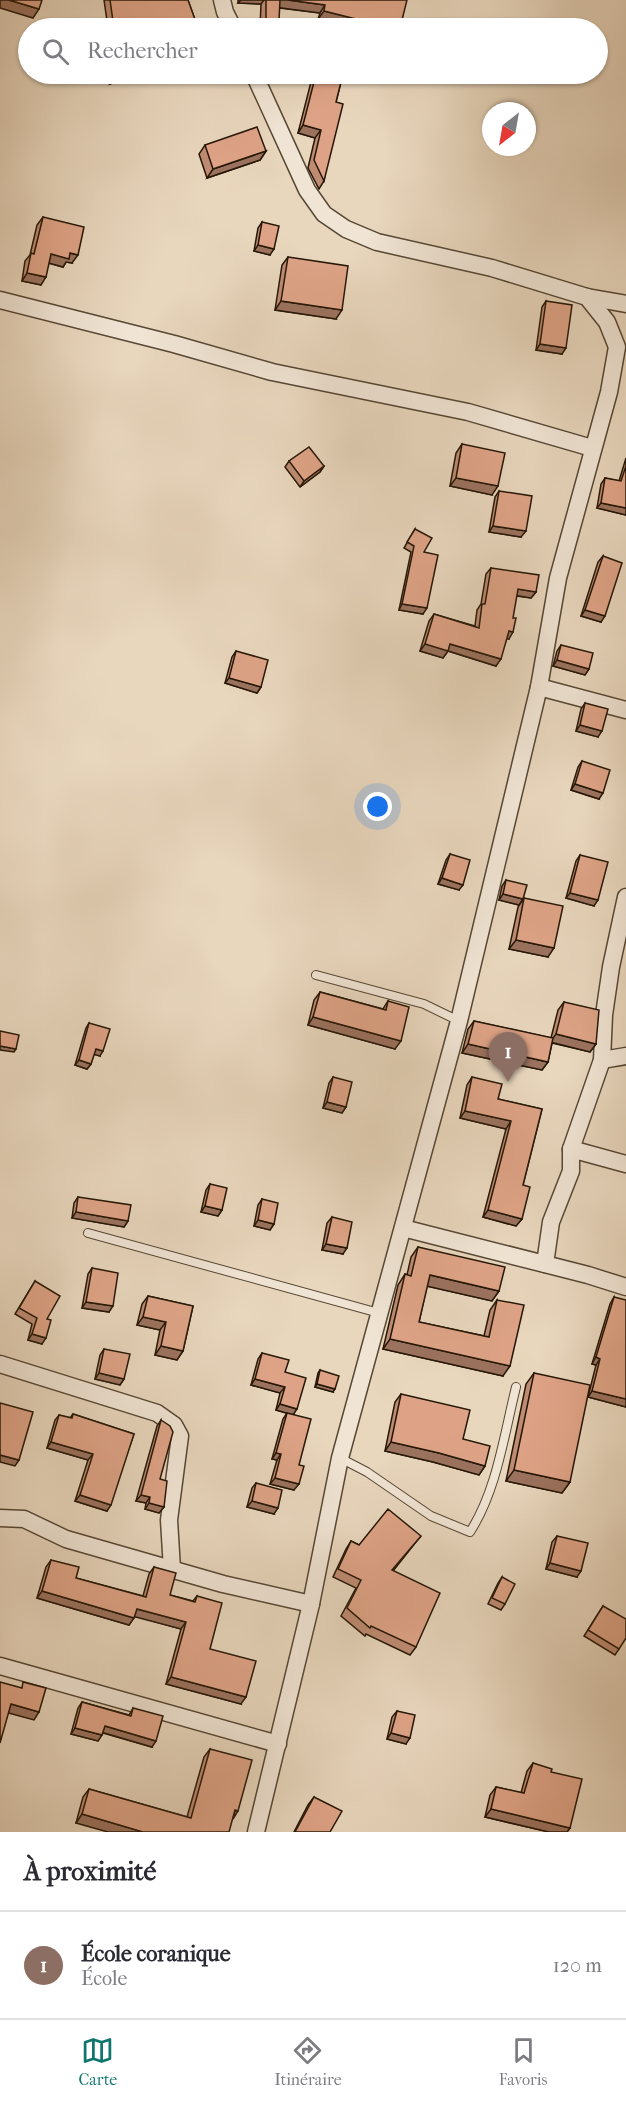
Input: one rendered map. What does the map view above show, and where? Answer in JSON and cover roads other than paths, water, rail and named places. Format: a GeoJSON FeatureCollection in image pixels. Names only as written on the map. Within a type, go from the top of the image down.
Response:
{"type":"FeatureCollection","features":[{"type":"Feature","properties":{"kind":"street"},"geometry":{"type":"LineString","coordinates":[[222,0],[228,18]]}},
{"type":"Feature","properties":{"kind":"street"},"geometry":{"type":"LineString","coordinates":[[259,84],[307,190],[324,214],[346,229],[377,242],[492,268],[587,297],[626,304]]}},
{"type":"Feature","properties":{"kind":"street"},"geometry":{"type":"LineString","coordinates":[[256,1832],[311,1604],[340,1458],[459,1021],[539,687],[558,578],[622,341],[587,297]]}},
{"type":"Feature","properties":{"kind":"street"},"geometry":{"type":"LineString","coordinates":[[0,300],[272,372],[468,411],[592,448]]}},
{"type":"Feature","properties":{"kind":"street"},"geometry":{"type":"LineString","coordinates":[[539,687],[626,710]]}},
{"type":"Feature","properties":{"kind":"street"},"geometry":{"type":"LineString","coordinates":[[545,1264],[551,1222],[571,1172],[571,1149],[602,1060],[604,1015],[626,897]]}},
{"type":"Feature","properties":{"kind":"street"},"geometry":{"type":"LineString","coordinates":[[602,1060],[626,1056]]}},
{"type":"Feature","properties":{"kind":"street"},"geometry":{"type":"LineString","coordinates":[[571,1149],[626,1164]]}},
{"type":"Feature","properties":{"kind":"street"},"geometry":{"type":"LineString","coordinates":[[403,1228],[626,1287]]}},
{"type":"Feature","properties":{"kind":"street"},"geometry":{"type":"LineString","coordinates":[[0,1364],[157,1413],[174,1425],[180,1436],[169,1520],[171,1569]]}},
{"type":"Feature","properties":{"kind":"street"},"geometry":{"type":"LineString","coordinates":[[0,1518],[24,1519],[66,1539],[223,1584],[311,1604]]}},
{"type":"Feature","properties":{"kind":"street"},"geometry":{"type":"LineString","coordinates":[[0,1666],[278,1744]]}},
{"type":"Feature","properties":{"kind":"lane"},"geometry":{"type":"LineString","coordinates":[[316,975],[424,1004],[459,1021]]}},
{"type":"Feature","properties":{"kind":"lane"},"geometry":{"type":"LineString","coordinates":[[88,1233],[379,1313]]}},
{"type":"Feature","properties":{"kind":"lane"},"geometry":{"type":"LineString","coordinates":[[340,1458],[367,1472],[431,1516],[470,1533],[479,1518],[494,1479],[516,1387]]}},
{"type":"Feature","properties":{"kind":"place","name":"École coranique"},"geometry":{"type":"Point","coordinates":[508,1082]}}]}
